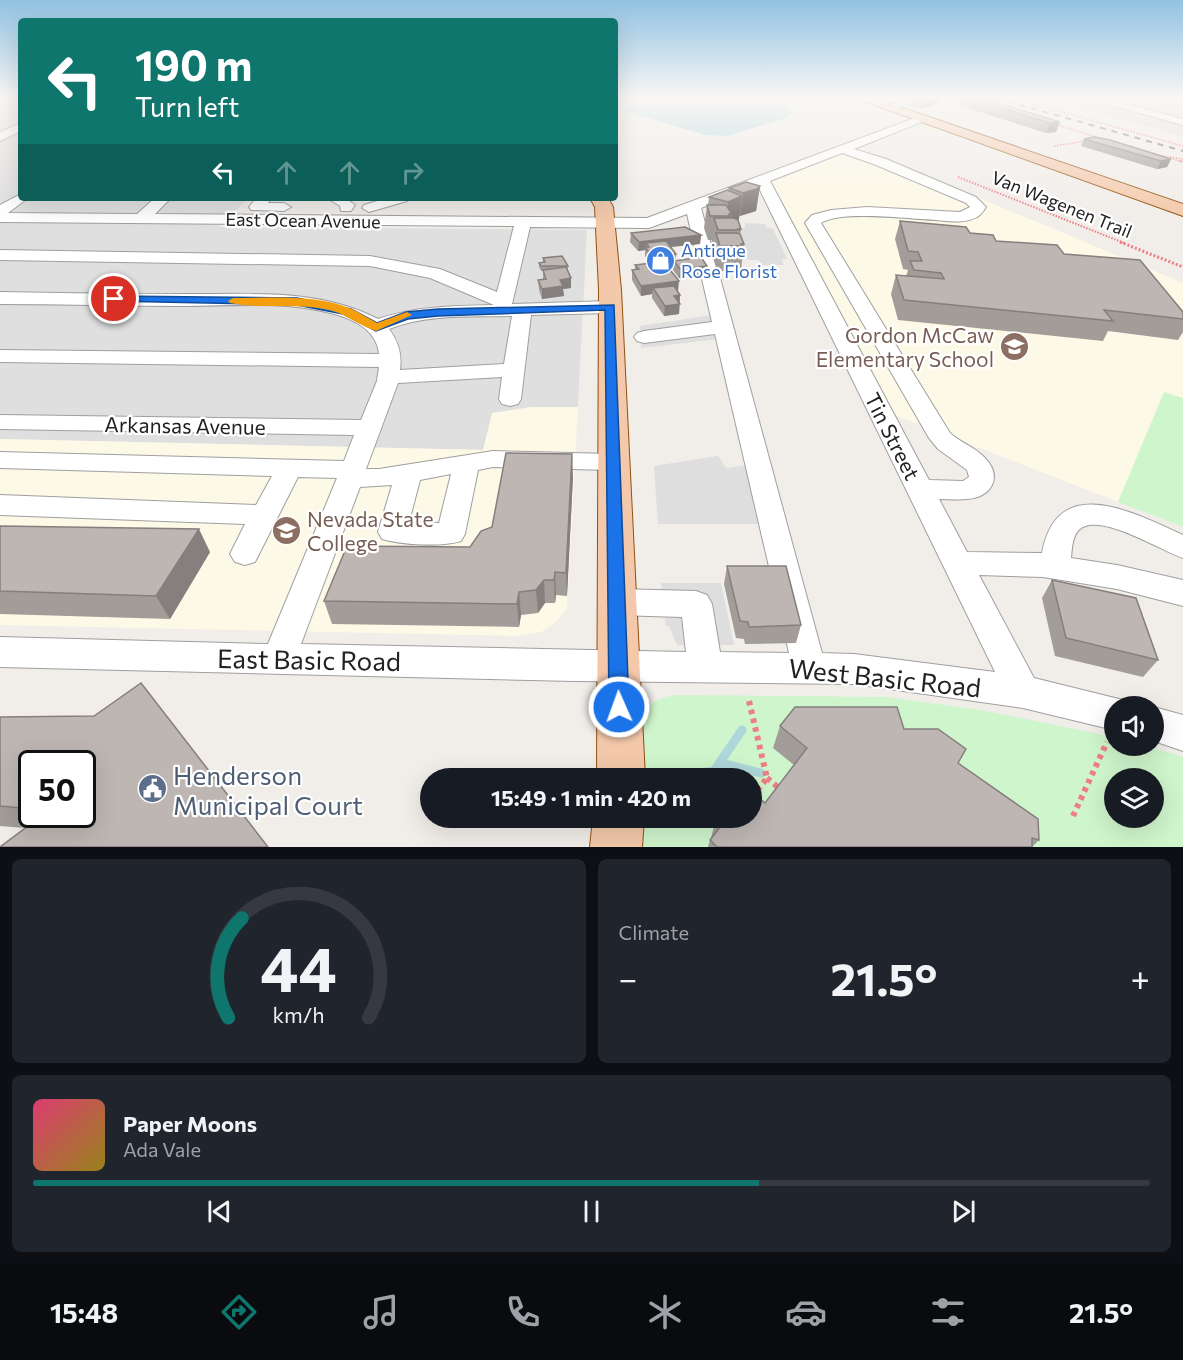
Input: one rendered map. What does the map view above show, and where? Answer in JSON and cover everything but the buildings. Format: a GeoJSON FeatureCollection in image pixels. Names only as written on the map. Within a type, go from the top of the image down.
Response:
{"type":"FeatureCollection","features":[{"type":"Feature","properties":{"kind":"main road"},"geometry":{"type":"LineString","coordinates":[[974,138],[1183,210]]}},
{"type":"Feature","properties":{"kind":"main road"},"geometry":{"type":"LineString","coordinates":[[602,211],[610,299],[621,768]]}},
{"type":"Feature","properties":{"kind":"main road"},"geometry":{"type":"LineString","coordinates":[[616,847],[619,828]]}},
{"type":"Feature","properties":{"kind":"street","name":"East Ocean Avenue"},"geometry":{"type":"LineString","coordinates":[[0,217],[141,218],[339,209],[523,223],[602,211],[649,223],[872,138]]}},
{"type":"Feature","properties":{"kind":"street"},"geometry":{"type":"LineString","coordinates":[[842,149],[881,162],[971,200],[979,207],[972,214],[960,217],[883,213],[829,214],[817,218],[813,223],[941,438],[949,446],[977,464],[982,475],[982,481],[968,490],[920,489]]}},
{"type":"Feature","properties":{"kind":"street","name":"Tin Street"},"geometry":{"type":"LineString","coordinates":[[762,180],[1023,692]]}},
{"type":"Feature","properties":{"kind":"street"},"geometry":{"type":"LineString","coordinates":[[0,211],[18,200]]}},
{"type":"Feature","properties":{"kind":"street"},"geometry":{"type":"LineString","coordinates":[[141,218],[161,201]]}},
{"type":"Feature","properties":{"kind":"street"},"geometry":{"type":"LineString","coordinates":[[261,201],[256,207],[339,209]]}},
{"type":"Feature","properties":{"kind":"street"},"geometry":{"type":"LineString","coordinates":[[369,208],[392,201]]}},
{"type":"Feature","properties":{"kind":"street"},"geometry":{"type":"LineString","coordinates":[[693,208],[809,667]]}},
{"type":"Feature","properties":{"kind":"street"},"geometry":{"type":"LineString","coordinates":[[510,399],[514,370],[513,306],[523,223]]}},
{"type":"Feature","properties":{"kind":"street"},"geometry":{"type":"LineString","coordinates":[[0,255],[370,261],[434,273],[458,281],[513,306]]}},
{"type":"Feature","properties":{"kind":"street"},"geometry":{"type":"LineString","coordinates":[[0,298],[297,302],[347,311],[376,327],[385,337],[390,369],[370,428],[279,658]]}},
{"type":"Feature","properties":{"kind":"street"},"geometry":{"type":"LineString","coordinates":[[376,327],[406,316],[610,299]]}},
{"type":"Feature","properties":{"kind":"street"},"geometry":{"type":"LineString","coordinates":[[644,336],[723,327]]}},
{"type":"Feature","properties":{"kind":"street"},"geometry":{"type":"LineString","coordinates":[[0,356],[390,369],[514,370]]}},
{"type":"Feature","properties":{"kind":"street","name":"Arkansas Avenue"},"geometry":{"type":"LineString","coordinates":[[0,422],[370,428]]}},
{"type":"Feature","properties":{"kind":"street"},"geometry":{"type":"LineString","coordinates":[[0,460],[290,468],[379,478],[494,459],[612,462]]}},
{"type":"Feature","properties":{"kind":"street"},"geometry":{"type":"LineString","coordinates":[[409,473],[392,532],[451,534],[467,463]]}},
{"type":"Feature","properties":{"kind":"street"},"geometry":{"type":"LineString","coordinates":[[244,554],[290,468]]}},
{"type":"Feature","properties":{"kind":"street"},"geometry":{"type":"LineString","coordinates":[[0,505],[264,514]]}},
{"type":"Feature","properties":{"kind":"street"},"geometry":{"type":"LineString","coordinates":[[1055,567],[1056,546],[1062,531],[1073,516],[1085,512],[1106,514],[1183,547]]}},
{"type":"Feature","properties":{"kind":"street"},"geometry":{"type":"LineString","coordinates":[[957,563],[1055,567],[1148,583],[1183,593]]}},
{"type":"Feature","properties":{"kind":"street"},"geometry":{"type":"LineString","coordinates":[[616,602],[696,604],[705,666]]}},
{"type":"Feature","properties":{"kind":"street","name":"East Basic Road"},"geometry":{"type":"LineString","coordinates":[[0,652],[574,666],[618,665]]}},
{"type":"Feature","properties":{"kind":"street","name":"West Basic Road"},"geometry":{"type":"LineString","coordinates":[[618,665],[854,669],[1023,692],[1104,724]]}},
{"type":"Feature","properties":{"kind":"street"},"geometry":{"type":"LineString","coordinates":[[1164,727],[1183,734]]}},
{"type":"Feature","properties":{"kind":"path"},"geometry":{"type":"LineString","coordinates":[[1100,138],[1112,141]]}},
{"type":"Feature","properties":{"kind":"path"},"geometry":{"type":"LineString","coordinates":[[1153,138],[1183,146]]}},
{"type":"Feature","properties":{"kind":"path"},"geometry":{"type":"LineString","coordinates":[[1054,146],[1088,140]]}},
{"type":"Feature","properties":{"kind":"path"},"geometry":{"type":"LineString","coordinates":[[1123,144],[1183,160]]}},
{"type":"Feature","properties":{"kind":"path"},"geometry":{"type":"LineString","coordinates":[[1166,157],[1183,160]]}},
{"type":"Feature","properties":{"kind":"path"},"geometry":{"type":"LineString","coordinates":[[1169,161],[1173,159]]}},
{"type":"Feature","properties":{"kind":"path","name":"Van Wagenen Trail"},"geometry":{"type":"LineString","coordinates":[[954,175],[1183,267]]}},
{"type":"Feature","properties":{"kind":"path"},"geometry":{"type":"LineString","coordinates":[[749,701],[767,778],[784,791]]}},
{"type":"Feature","properties":{"kind":"path"},"geometry":{"type":"LineString","coordinates":[[1073,816],[1104,743]]}},
{"type":"Feature","properties":{"kind":"path"},"geometry":{"type":"LineString","coordinates":[[762,784],[767,778]]}},
{"type":"Feature","properties":{"kind":"shaded area"},"geometry":{"type":"Polygon","coordinates":[[[0,138],[18,138],[18,201],[246,201],[218,227],[587,230],[578,407],[531,407],[483,450],[0,439],[0,138]]]}},
{"type":"Feature","properties":{"kind":"shaded area","name":"Gordon McCaw Elementary School"},"geometry":{"type":"Polygon","coordinates":[[[852,145],[1183,283],[1183,527],[879,409],[762,180],[852,145]]]}},
{"type":"Feature","properties":{"kind":"shaded area"},"geometry":{"type":"Polygon","coordinates":[[[745,223],[765,224],[767,228],[773,229],[787,259],[781,259],[784,265],[761,265],[759,260],[748,260],[735,228],[745,228],[745,223]]]}},
{"type":"Feature","properties":{"kind":"shaded area"},"geometry":{"type":"Polygon","coordinates":[[[712,315],[718,339],[641,348],[640,326],[712,315]]]}},
{"type":"Feature","properties":{"kind":"shaded area","name":"Nevada State College"},"geometry":{"type":"Polygon","coordinates":[[[531,407],[578,407],[567,609],[555,623],[541,632],[518,636],[0,625],[0,439],[483,450],[492,413],[531,407]]]}},
{"type":"Feature","properties":{"kind":"shaded area"},"geometry":{"type":"Polygon","coordinates":[[[718,456],[726,468],[750,465],[766,524],[658,524],[654,466],[718,456]]]}},
{"type":"Feature","properties":{"kind":"shaded area"},"geometry":{"type":"Polygon","coordinates":[[[661,583],[721,583],[734,645],[677,645],[669,626],[666,626],[661,583]]]}},
{"type":"Feature","properties":{"kind":"green space"},"geometry":{"type":"Polygon","coordinates":[[[1164,392],[1183,398],[1183,527],[1118,502],[1164,392]]]}},
{"type":"Feature","properties":{"kind":"green space"},"geometry":{"type":"Polygon","coordinates":[[[677,695],[886,697],[981,710],[1104,735],[1104,756],[1164,756],[1165,751],[1183,757],[1183,847],[637,847],[640,828],[762,828],[762,768],[642,768],[641,724],[650,705],[661,698],[677,695]]]}},
{"type":"Feature","properties":{"kind":"waterway"},"geometry":{"type":"LineString","coordinates":[[716,768],[742,730]]}},
{"type":"Feature","properties":{"kind":"waterway"},"geometry":{"type":"LineString","coordinates":[[721,763],[741,768]]}},
{"type":"Feature","properties":{"kind":"railway"},"geometry":{"type":"LineString","coordinates":[[1135,138],[1183,151]]}},
{"type":"Feature","properties":{"kind":"slow traffic"},"geometry":{"type":"LineString","coordinates":[[233,301],[297,302],[326,306],[347,311],[376,327],[407,315]]}},
{"type":"Feature","properties":{"kind":"place","name":"Antique Rose Florist"},"geometry":{"type":"Point","coordinates":[660,260]}},
{"type":"Feature","properties":{"kind":"place","name":"Gordon McCaw Elementary School"},"geometry":{"type":"Point","coordinates":[1015,346]}},
{"type":"Feature","properties":{"kind":"place","name":"Nevada State College"},"geometry":{"type":"Point","coordinates":[286,530]}},
{"type":"Feature","properties":{"kind":"place","name":"Henderson Municipal Court"},"geometry":{"type":"Point","coordinates":[152,789]}},
{"type":"Feature","properties":{"kind":"route"},"geometry":{"type":"LineString","coordinates":[[114,299],[297,302],[347,311],[376,327],[406,316],[438,312],[610,307],[619,707]]}}]}
